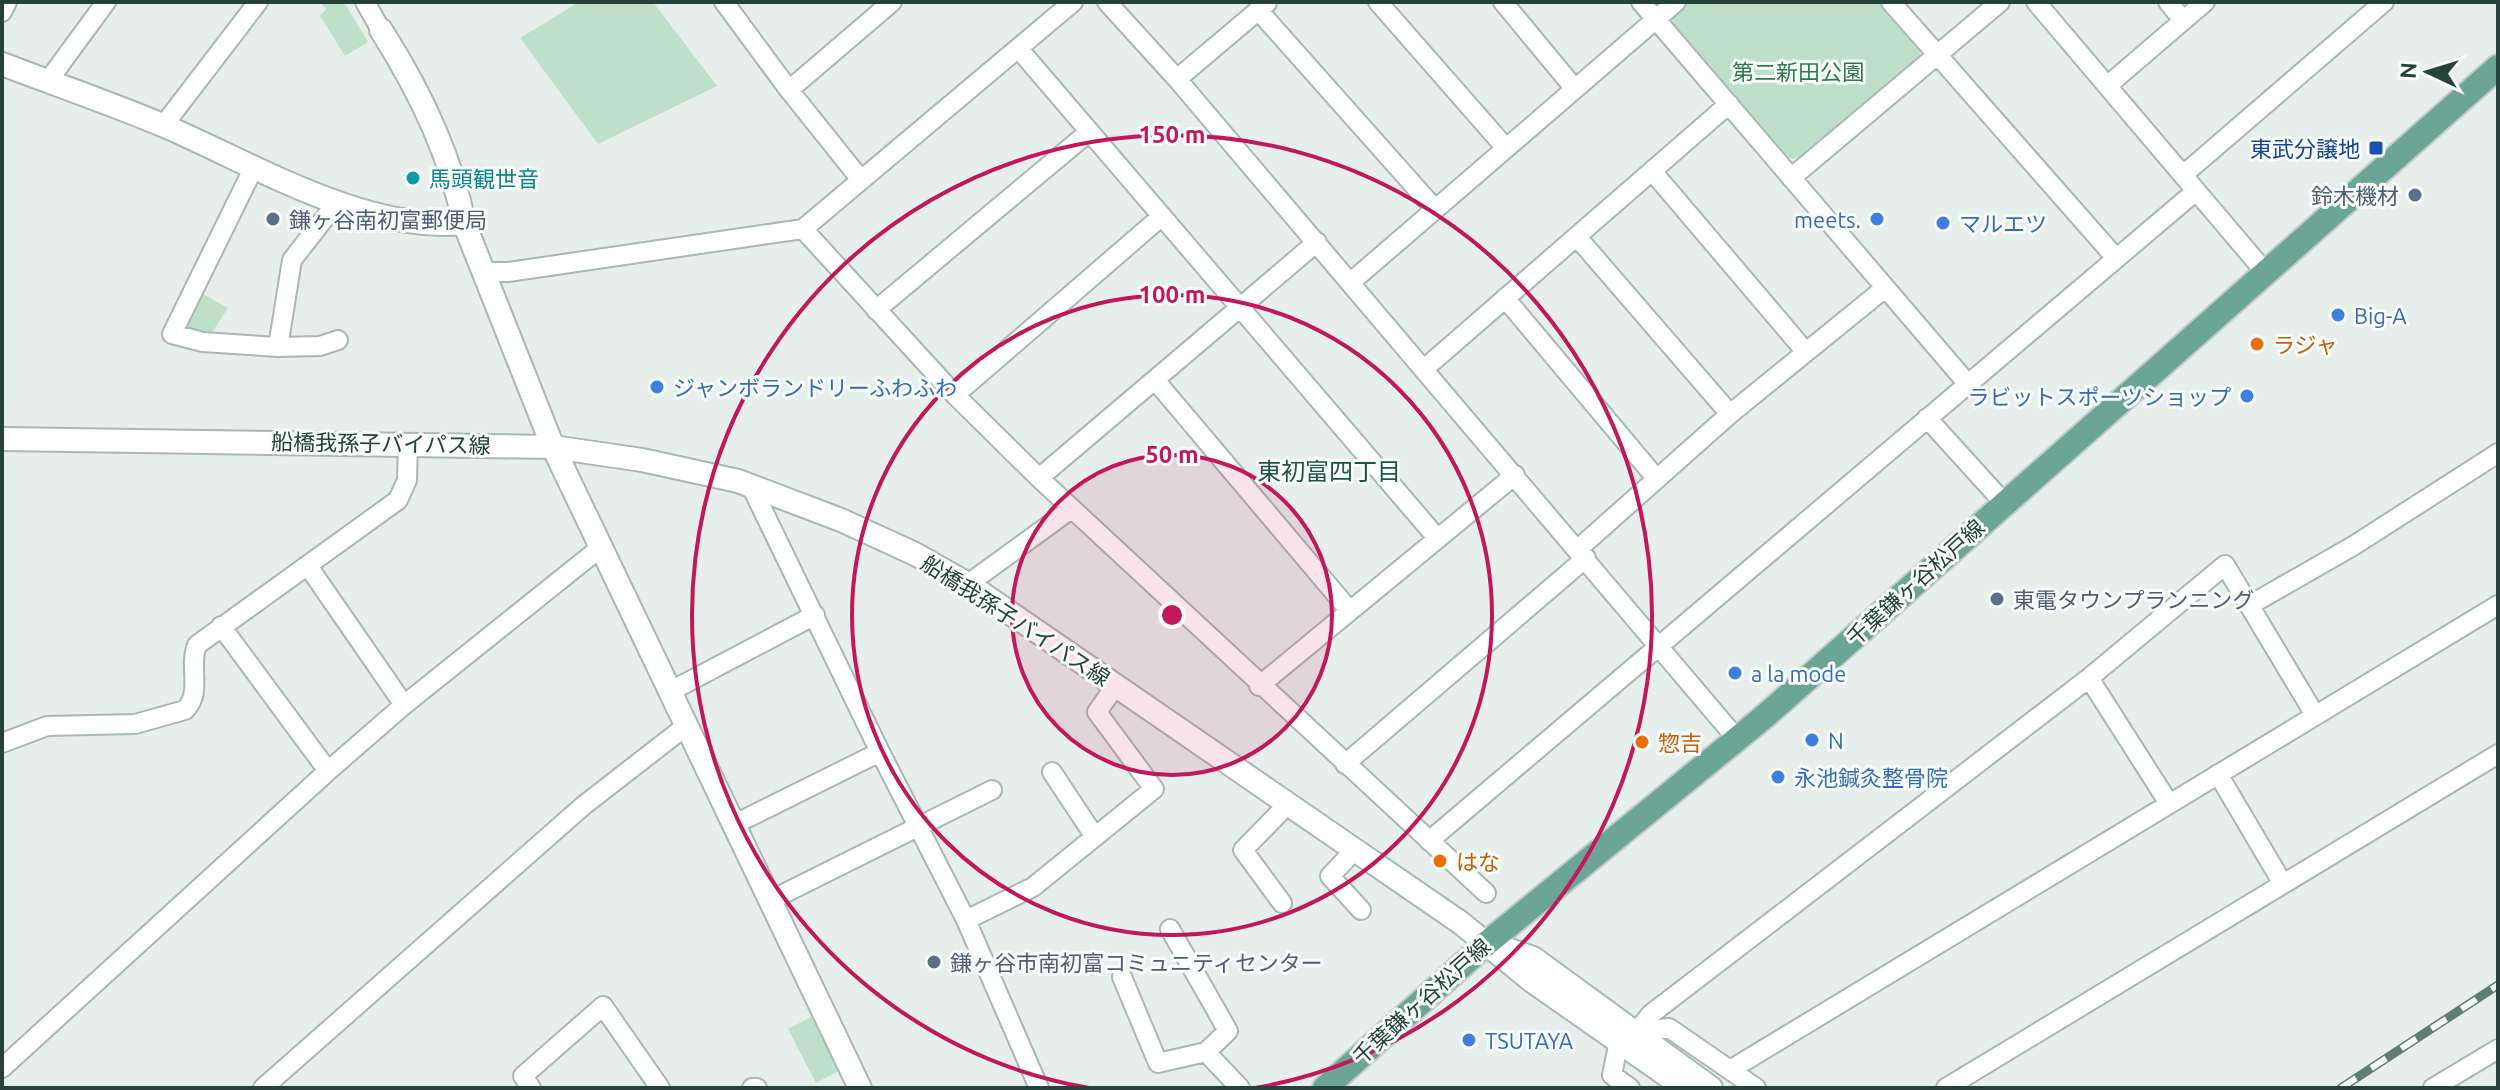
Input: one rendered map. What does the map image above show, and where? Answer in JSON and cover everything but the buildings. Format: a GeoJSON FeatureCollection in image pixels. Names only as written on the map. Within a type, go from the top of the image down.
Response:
{"type":"FeatureCollection","features":[{"type":"Feature","properties":{"kind":"main road","name":"千葉鎌ヶ谷松戸線"},"geometry":{"type":"LineString","coordinates":[[1325,1088],[1487,943],[1737,739],[2498,67]]}},
{"type":"Feature","properties":{"kind":"street"},"geometry":{"type":"LineString","coordinates":[[2,12],[7,2]]}},
{"type":"Feature","properties":{"kind":"street"},"geometry":{"type":"LineString","coordinates":[[48,81],[106,2]]}},
{"type":"Feature","properties":{"kind":"street"},"geometry":{"type":"LineString","coordinates":[[163,126],[258,2]]}},
{"type":"Feature","properties":{"kind":"street"},"geometry":{"type":"LineString","coordinates":[[365,2],[435,133],[456,184],[464,223],[553,447],[860,1088]]}},
{"type":"Feature","properties":{"kind":"street"},"geometry":{"type":"LineString","coordinates":[[724,2],[861,180]]}},
{"type":"Feature","properties":{"kind":"street"},"geometry":{"type":"LineString","coordinates":[[789,90],[892,2]]}},
{"type":"Feature","properties":{"kind":"street"},"geometry":{"type":"LineString","coordinates":[[483,272],[508,272],[803,229],[1073,2]]}},
{"type":"Feature","properties":{"kind":"street"},"geometry":{"type":"LineString","coordinates":[[1107,2],[1317,242],[1737,739]]}},
{"type":"Feature","properties":{"kind":"street"},"geometry":{"type":"LineString","coordinates":[[1378,2],[1505,147]]}},
{"type":"Feature","properties":{"kind":"street"},"geometry":{"type":"LineString","coordinates":[[1503,2],[1575,89]]}},
{"type":"Feature","properties":{"kind":"street"},"geometry":{"type":"LineString","coordinates":[[1641,2],[1967,383]]}},
{"type":"Feature","properties":{"kind":"street"},"geometry":{"type":"LineString","coordinates":[[1351,282],[1676,2]]}},
{"type":"Feature","properties":{"kind":"street"},"geometry":{"type":"LineString","coordinates":[[1891,2],[2115,257]]}},
{"type":"Feature","properties":{"kind":"street"},"geometry":{"type":"LineString","coordinates":[[1791,178],[2000,2]]}},
{"type":"Feature","properties":{"kind":"street"},"geometry":{"type":"LineString","coordinates":[[2036,2],[2265,272]]}},
{"type":"Feature","properties":{"kind":"street"},"geometry":{"type":"LineString","coordinates":[[2168,2],[2183,20]]}},
{"type":"Feature","properties":{"kind":"street"},"geometry":{"type":"LineString","coordinates":[[2107,86],[2205,2]]}},
{"type":"Feature","properties":{"kind":"street"},"geometry":{"type":"LineString","coordinates":[[2183,175],[2384,2]]}},
{"type":"Feature","properties":{"kind":"street"},"geometry":{"type":"LineString","coordinates":[[1177,79],[1263,6],[1434,208]]}},
{"type":"Feature","properties":{"kind":"street"},"geometry":{"type":"LineString","coordinates":[[1018,48],[1438,539]]}},
{"type":"Feature","properties":{"kind":"street"},"geometry":{"type":"LineString","coordinates":[[2,64],[163,126],[338,201],[395,220],[437,225],[464,223]]}},
{"type":"Feature","properties":{"kind":"street"},"geometry":{"type":"LineString","coordinates":[[1424,369],[1729,104]]}},
{"type":"Feature","properties":{"kind":"street"},"geometry":{"type":"LineString","coordinates":[[876,310],[1089,132]]}},
{"type":"Feature","properties":{"kind":"street"},"geometry":{"type":"LineString","coordinates":[[254,167],[172,334],[203,342],[278,347],[320,346],[338,340]]}},
{"type":"Feature","properties":{"kind":"street"},"geometry":{"type":"LineString","coordinates":[[1652,171],[1805,351]]}},
{"type":"Feature","properties":{"kind":"street"},"geometry":{"type":"LineString","coordinates":[[1429,841],[2196,191]]}},
{"type":"Feature","properties":{"kind":"street"},"geometry":{"type":"LineString","coordinates":[[278,347],[292,260],[338,201]]}},
{"type":"Feature","properties":{"kind":"street"},"geometry":{"type":"LineString","coordinates":[[955,395],[1162,216]]}},
{"type":"Feature","properties":{"kind":"street"},"geometry":{"type":"LineString","coordinates":[[803,229],[955,395],[1039,478],[1259,686],[1486,893]]}},
{"type":"Feature","properties":{"kind":"street"},"geometry":{"type":"LineString","coordinates":[[1577,237],[1730,414]]}},
{"type":"Feature","properties":{"kind":"street"},"geometry":{"type":"LineString","coordinates":[[1039,478],[1317,242]]}},
{"type":"Feature","properties":{"kind":"street"},"geometry":{"type":"LineString","coordinates":[[1345,764],[1582,554],[1656,478],[1805,351],[1885,288]]}},
{"type":"Feature","properties":{"kind":"street"},"geometry":{"type":"LineString","coordinates":[[1505,298],[1656,478]]}},
{"type":"Feature","properties":{"kind":"street"},"geometry":{"type":"LineString","coordinates":[[1155,380],[1350,611]]}},
{"type":"Feature","properties":{"kind":"street"},"geometry":{"type":"LineString","coordinates":[[1927,418],[2004,503]]}},
{"type":"Feature","properties":{"kind":"street","name":"船橋我孫子バイパス線"},"geometry":{"type":"LineString","coordinates":[[2,439],[553,447],[642,460],[751,486],[841,520],[968,584],[1487,943],[1532,981],[1711,1088]]}},
{"type":"Feature","properties":{"kind":"street"},"geometry":{"type":"LineString","coordinates":[[2,743],[47,726],[135,724],[185,710],[195,695],[193,656],[197,645],[398,500],[407,480],[408,443]]}},
{"type":"Feature","properties":{"kind":"street"},"geometry":{"type":"LineString","coordinates":[[2250,605],[2353,546],[2498,453]]}},
{"type":"Feature","properties":{"kind":"street"},"geometry":{"type":"LineString","coordinates":[[1259,686],[1515,475]]}},
{"type":"Feature","properties":{"kind":"street"},"geometry":{"type":"LineString","coordinates":[[751,486],[880,752],[966,920],[1039,1088]]}},
{"type":"Feature","properties":{"kind":"street"},"geometry":{"type":"LineString","coordinates":[[968,584],[1071,509]]}},
{"type":"Feature","properties":{"kind":"street"},"geometry":{"type":"LineString","coordinates":[[2,1068],[328,771],[404,705],[600,548]]}},
{"type":"Feature","properties":{"kind":"street"},"geometry":{"type":"LineString","coordinates":[[1630,1088],[1612,1075],[1627,1037],[1651,1014],[2089,678],[2225,565],[2315,715]]}},
{"type":"Feature","properties":{"kind":"street"},"geometry":{"type":"LineString","coordinates":[[308,566],[404,705]]}},
{"type":"Feature","properties":{"kind":"street"},"geometry":{"type":"LineString","coordinates":[[1730,1070],[2498,605]]}},
{"type":"Feature","properties":{"kind":"street"},"geometry":{"type":"LineString","coordinates":[[669,692],[815,615]]}},
{"type":"Feature","properties":{"kind":"street"},"geometry":{"type":"LineString","coordinates":[[221,626],[328,771]]}},
{"type":"Feature","properties":{"kind":"street"},"geometry":{"type":"LineString","coordinates":[[2089,678],[2168,802]]}},
{"type":"Feature","properties":{"kind":"street"},"geometry":{"type":"LineString","coordinates":[[966,920],[1033,887],[1154,789],[1097,712],[1116,685]]}},
{"type":"Feature","properties":{"kind":"street"},"geometry":{"type":"LineString","coordinates":[[263,1088],[583,806],[686,726]]}},
{"type":"Feature","properties":{"kind":"street"},"geometry":{"type":"LineString","coordinates":[[733,825],[880,752]]}},
{"type":"Feature","properties":{"kind":"street"},"geometry":{"type":"LineString","coordinates":[[1946,1088],[2498,754]]}},
{"type":"Feature","properties":{"kind":"street"},"geometry":{"type":"LineString","coordinates":[[1052,772],[1095,837]]}},
{"type":"Feature","properties":{"kind":"street"},"geometry":{"type":"LineString","coordinates":[[2218,774],[2283,884]]}},
{"type":"Feature","properties":{"kind":"street"},"geometry":{"type":"LineString","coordinates":[[769,901],[992,790]]}},
{"type":"Feature","properties":{"kind":"street"},"geometry":{"type":"LineString","coordinates":[[1282,903],[1243,850],[1288,804]]}},
{"type":"Feature","properties":{"kind":"street"},"geometry":{"type":"LineString","coordinates":[[1354,851],[1330,876],[1361,910]]}},
{"type":"Feature","properties":{"kind":"street"},"geometry":{"type":"LineString","coordinates":[[1122,977],[1158,1063],[1206,1052],[1228,1031],[1170,929]]}},
{"type":"Feature","properties":{"kind":"street"},"geometry":{"type":"LineString","coordinates":[[531,1088],[523,1076],[603,1006],[660,1088]]}},
{"type":"Feature","properties":{"kind":"street"},"geometry":{"type":"LineString","coordinates":[[1627,1037],[1669,1028],[1756,1088]]}},
{"type":"Feature","properties":{"kind":"street","name":"船橋我孫子バイパス線"},"geometry":{"type":"LineString","coordinates":[[1627,1037],[1685,1088]]}},
{"type":"Feature","properties":{"kind":"street"},"geometry":{"type":"LineString","coordinates":[[2433,1088],[2498,1049]]}},
{"type":"Feature","properties":{"kind":"street"},"geometry":{"type":"LineString","coordinates":[[1206,1052],[1240,1088]]}},
{"type":"Feature","properties":{"kind":"green space"},"geometry":{"type":"Polygon","coordinates":[[[320,2],[344,2],[368,42],[345,56],[320,16],[326,9],[320,2]]]}},
{"type":"Feature","properties":{"kind":"green space"},"geometry":{"type":"Polygon","coordinates":[[[579,2],[653,2],[717,86],[598,144],[520,38],[579,2]]]}},
{"type":"Feature","properties":{"kind":"green space","name":"第二新田公園"},"geometry":{"type":"Polygon","coordinates":[[[1689,2],[1883,2],[1921,47],[1919,59],[1805,155],[1793,159],[1779,154],[1671,25],[1672,15],[1689,2]]]}},
{"type":"Feature","properties":{"kind":"green space"},"geometry":{"type":"Polygon","coordinates":[[[203,294],[228,308],[211,334],[185,329],[203,294]]]}},
{"type":"Feature","properties":{"kind":"green space"},"geometry":{"type":"Polygon","coordinates":[[[815,1015],[842,1069],[816,1083],[788,1029],[815,1015]]]}},
{"type":"Feature","properties":{"kind":"railway"},"geometry":{"type":"LineString","coordinates":[[2341,1088],[2498,985]]}},
{"type":"Feature","properties":{"kind":"place","name":"東武分譲地"},"geometry":{"type":"Point","coordinates":[2376,148]}},
{"type":"Feature","properties":{"kind":"place","name":"馬頭観世音"},"geometry":{"type":"Point","coordinates":[413,178]}},
{"type":"Feature","properties":{"kind":"place","name":"鈴木機材"},"geometry":{"type":"Point","coordinates":[2415,195]}},
{"type":"Feature","properties":{"kind":"place","name":"鎌ヶ谷南初富郵便局"},"geometry":{"type":"Point","coordinates":[273,219]}},
{"type":"Feature","properties":{"kind":"place","name":"meets."},"geometry":{"type":"Point","coordinates":[1877,219]}},
{"type":"Feature","properties":{"kind":"place","name":"マルエツ"},"geometry":{"type":"Point","coordinates":[1943,223]}},
{"type":"Feature","properties":{"kind":"place","name":"Big-A"},"geometry":{"type":"Point","coordinates":[2338,315]}},
{"type":"Feature","properties":{"kind":"place","name":"ラジャ"},"geometry":{"type":"Point","coordinates":[2257,344]}},
{"type":"Feature","properties":{"kind":"place","name":"ジャンボランドリーふわふわ"},"geometry":{"type":"Point","coordinates":[657,387]}},
{"type":"Feature","properties":{"kind":"place","name":"ラビットスポーツショップ"},"geometry":{"type":"Point","coordinates":[2247,396]}},
{"type":"Feature","properties":{"kind":"place","name":"東電タウンプランニング"},"geometry":{"type":"Point","coordinates":[1997,599]}},
{"type":"Feature","properties":{"kind":"place","name":"a la mode"},"geometry":{"type":"Point","coordinates":[1735,673]}},
{"type":"Feature","properties":{"kind":"place","name":"N"},"geometry":{"type":"Point","coordinates":[1812,740]}},
{"type":"Feature","properties":{"kind":"place","name":"惣吉"},"geometry":{"type":"Point","coordinates":[1642,742]}},
{"type":"Feature","properties":{"kind":"place","name":"永池鍼灸整骨院"},"geometry":{"type":"Point","coordinates":[1778,777]}},
{"type":"Feature","properties":{"kind":"place","name":"はな"},"geometry":{"type":"Point","coordinates":[1440,861]}},
{"type":"Feature","properties":{"kind":"place","name":"鎌ヶ谷市南初富コミュニティセンター"},"geometry":{"type":"Point","coordinates":[934,962]}},
{"type":"Feature","properties":{"kind":"place","name":"TSUTAYA"},"geometry":{"type":"Point","coordinates":[1469,1040]}},
{"type":"Feature","properties":{"kind":"district","name":"東初富四丁目"},"geometry":{"type":"Point","coordinates":[1329,471]}}]}
